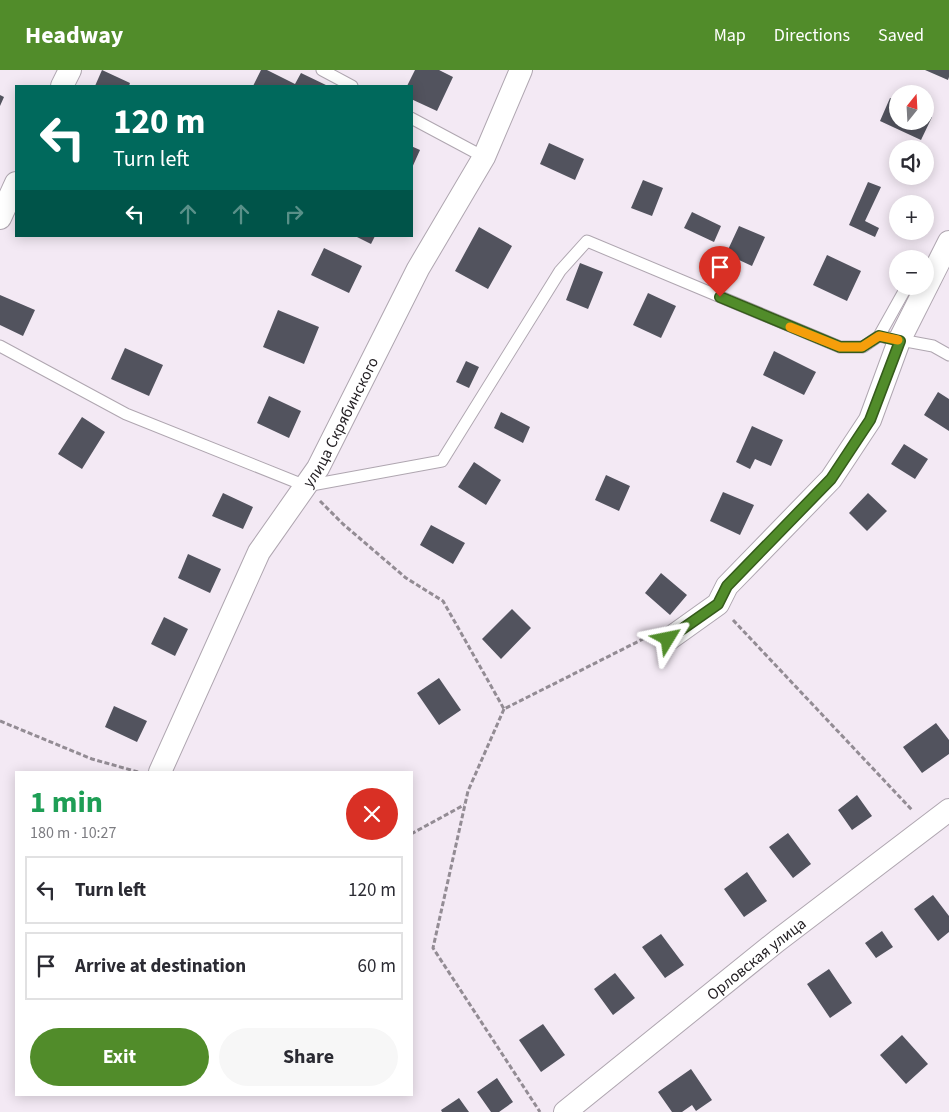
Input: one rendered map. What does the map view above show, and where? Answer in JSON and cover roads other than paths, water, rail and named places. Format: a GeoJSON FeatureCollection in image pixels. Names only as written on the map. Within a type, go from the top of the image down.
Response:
{"type":"FeatureCollection","features":[{"type":"Feature","properties":{"kind":"street"},"geometry":{"type":"LineString","coordinates":[[62,85],[70,70]]}},
{"type":"Feature","properties":{"kind":"street","name":"улица Скрябинского"},"geometry":{"type":"LineString","coordinates":[[160,771],[259,552],[318,468],[418,269],[484,157],[521,70]]}},
{"type":"Feature","properties":{"kind":"street"},"geometry":{"type":"LineString","coordinates":[[0,218],[15,185]]}},
{"type":"Feature","properties":{"kind":"street"},"geometry":{"type":"LineString","coordinates":[[662,636],[718,604],[727,586],[831,479],[870,420],[889,338],[947,245]]}},
{"type":"Feature","properties":{"kind":"street","name":"Орловская улица"},"geometry":{"type":"LineString","coordinates":[[566,1111],[777,941],[949,810]]}},
{"type":"Feature","properties":{"kind":"lane"},"geometry":{"type":"LineString","coordinates":[[322,70],[350,85]]}},
{"type":"Feature","properties":{"kind":"lane"},"geometry":{"type":"LineString","coordinates":[[413,119],[484,157]]}},
{"type":"Feature","properties":{"kind":"lane"},"geometry":{"type":"LineString","coordinates":[[0,346],[126,414],[306,486],[442,461],[560,270],[587,241],[840,347],[862,347],[889,338],[933,346],[949,355]]}},
{"type":"Feature","properties":{"kind":"lane"},"geometry":{"type":"LineString","coordinates":[[934,256],[947,245]]}},
{"type":"Feature","properties":{"kind":"lane"},"geometry":{"type":"LineString","coordinates":[[889,338],[904,295]]}}]}
